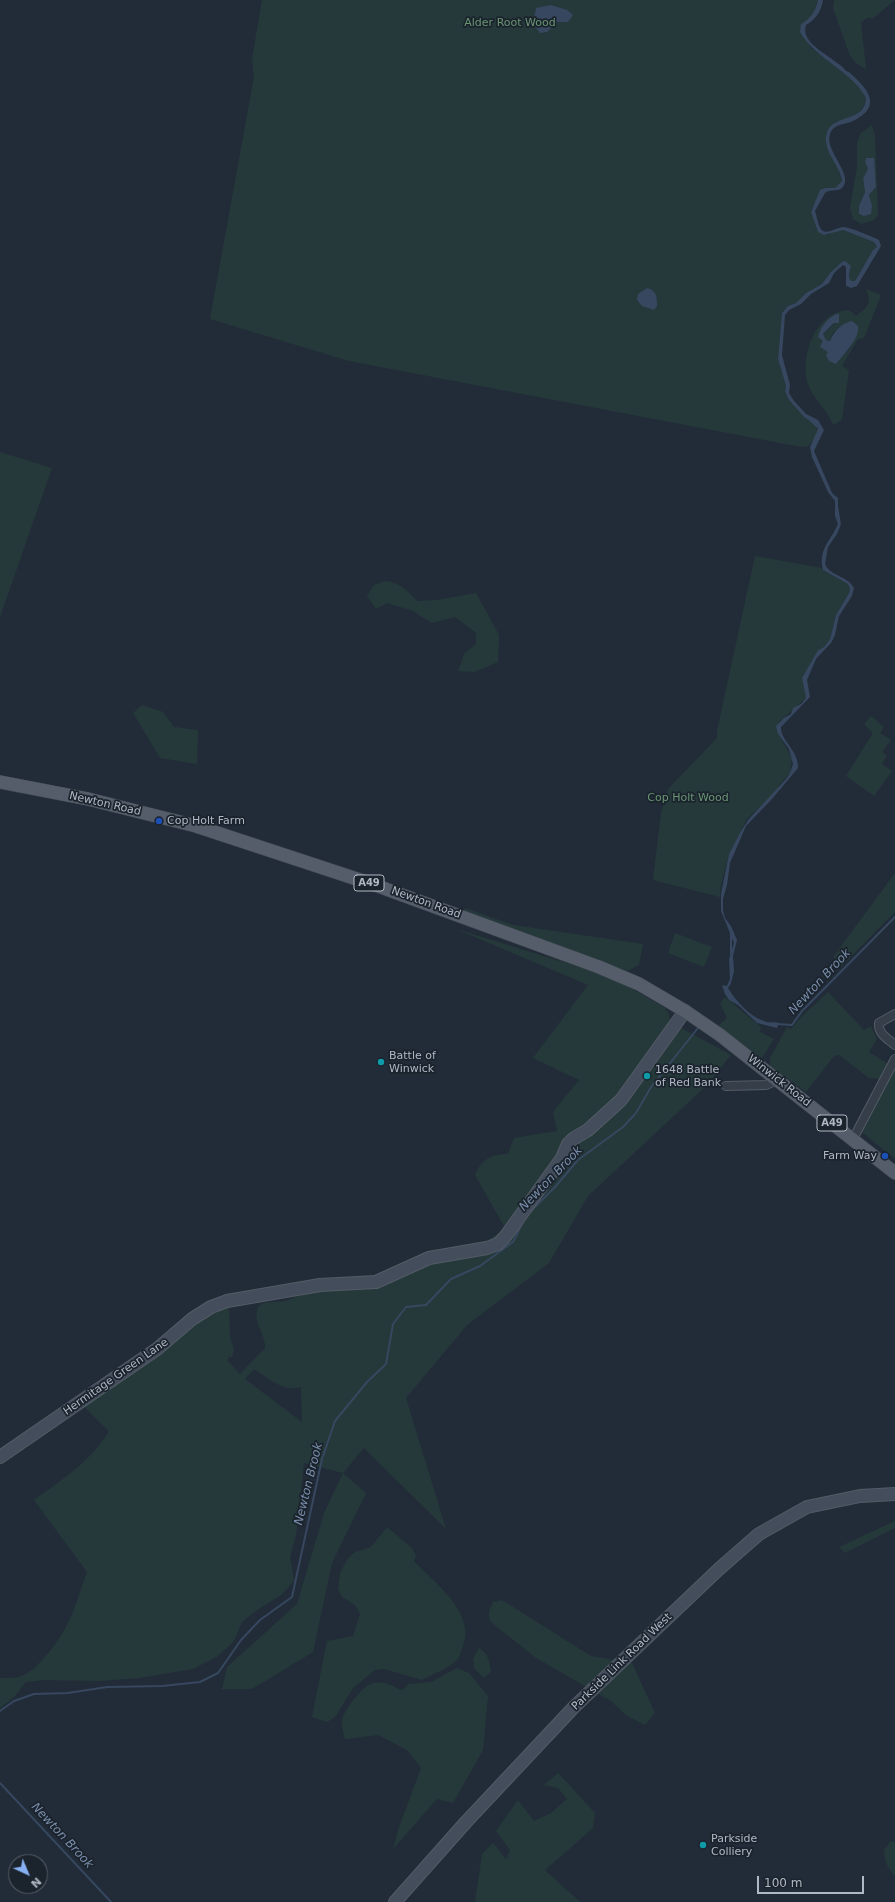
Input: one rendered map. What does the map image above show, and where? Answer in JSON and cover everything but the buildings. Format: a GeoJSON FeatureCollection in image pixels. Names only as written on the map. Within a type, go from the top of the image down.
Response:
{"type":"FeatureCollection","features":[{"type":"Feature","properties":{"kind":"main road","name":"Newton Road"},"geometry":{"type":"LineString","coordinates":[[0,782],[173,819],[290,855],[582,960],[639,984],[685,1011],[720,1035]]}},
{"type":"Feature","properties":{"kind":"main road","name":"Winwick Road"},"geometry":{"type":"LineString","coordinates":[[720,1035],[895,1173]]}},
{"type":"Feature","properties":{"kind":"street","name":"Hermitage Green Lane"},"geometry":{"type":"LineString","coordinates":[[0,1457],[157,1350],[192,1319],[211,1307],[227,1301],[320,1285],[376,1282],[429,1258],[487,1248],[498,1244],[505,1237],[562,1158],[568,1144],[588,1130],[621,1100],[685,1011]]}},
{"type":"Feature","properties":{"kind":"street"},"geometry":{"type":"LineString","coordinates":[[895,1014],[879,1023],[880,1033],[895,1045]]}},
{"type":"Feature","properties":{"kind":"street"},"geometry":{"type":"LineString","coordinates":[[853,1139],[895,1059]]}},
{"type":"Feature","properties":{"kind":"street"},"geometry":{"type":"LineString","coordinates":[[726,1086],[766,1084],[777,1080]]}},
{"type":"Feature","properties":{"kind":"street","name":"Parkside Link Road West"},"geometry":{"type":"LineString","coordinates":[[395,1902],[466,1822],[574,1707],[719,1569],[759,1534],[807,1508],[860,1496],[895,1494]]}},
{"type":"Feature","properties":{"kind":"green space","name":"Alder Root Wood"},"geometry":{"type":"Polygon","coordinates":[[[262,0],[818,0],[813,15],[801,24],[810,47],[860,86],[866,98],[863,108],[859,112],[851,117],[836,122],[826,138],[842,181],[835,188],[825,188],[811,210],[818,232],[828,235],[834,231],[843,230],[874,242],[877,247],[873,250],[855,281],[851,281],[850,279],[845,261],[830,273],[822,284],[806,293],[796,303],[788,306],[782,313],[778,359],[786,386],[785,391],[789,400],[804,417],[817,425],[815,437],[811,443],[807,447],[796,446],[349,361],[210,319],[254,77],[252,59],[262,0]]]}},
{"type":"Feature","properties":{"kind":"green space"},"geometry":{"type":"Polygon","coordinates":[[[834,0],[895,0],[872,19],[869,17],[861,22],[866,69],[857,64],[850,56],[833,8],[834,0]]]}},
{"type":"Feature","properties":{"kind":"green space"},"geometry":{"type":"Polygon","coordinates":[[[872,125],[875,135],[878,214],[874,220],[861,224],[853,219],[850,208],[857,167],[857,142],[861,133],[872,125]],[[874,156],[873,158],[866,158],[865,162],[868,170],[863,178],[865,192],[860,203],[870,199],[869,195],[876,187],[874,156]]]}},
{"type":"Feature","properties":{"kind":"green space"},"geometry":{"type":"Polygon","coordinates":[[[866,289],[881,295],[864,338],[858,339],[842,366],[849,370],[842,420],[833,425],[808,384],[806,361],[808,349],[819,326],[827,318],[837,312],[849,310],[856,316],[865,308],[869,301],[866,289]],[[839,318],[819,331],[828,352],[838,362],[850,348],[856,334],[841,326],[833,333],[830,341],[826,340],[823,335],[839,318]]]}},
{"type":"Feature","properties":{"kind":"green space"},"geometry":{"type":"Polygon","coordinates":[[[0,452],[52,468],[0,617],[0,452]]]}},
{"type":"Feature","properties":{"kind":"green space","name":"Cop Holt Wood"},"geometry":{"type":"Polygon","coordinates":[[[755,556],[822,568],[848,584],[850,589],[836,615],[830,639],[824,647],[818,650],[802,678],[806,698],[779,722],[778,734],[792,758],[790,773],[780,784],[774,794],[747,819],[729,854],[721,885],[720,897],[653,880],[661,813],[668,789],[717,738],[717,731],[755,556]]]}},
{"type":"Feature","properties":{"kind":"green space"},"geometry":{"type":"Polygon","coordinates":[[[386,581],[400,586],[418,601],[437,600],[476,593],[499,635],[498,662],[474,672],[458,671],[464,654],[476,644],[476,633],[455,617],[432,623],[413,611],[387,603],[376,609],[367,596],[374,585],[386,581]]]}},
{"type":"Feature","properties":{"kind":"green space"},"geometry":{"type":"Polygon","coordinates":[[[142,705],[163,712],[174,727],[198,730],[197,764],[160,758],[133,713],[142,705]]]}},
{"type":"Feature","properties":{"kind":"green space"},"geometry":{"type":"Polygon","coordinates":[[[871,716],[884,727],[880,733],[891,740],[882,752],[887,756],[882,764],[892,771],[874,796],[846,776],[873,733],[864,724],[871,716]]]}},
{"type":"Feature","properties":{"kind":"green space"},"geometry":{"type":"Polygon","coordinates":[[[895,873],[895,912],[841,967],[833,957],[895,873]]]}},
{"type":"Feature","properties":{"kind":"green space"},"geometry":{"type":"Polygon","coordinates":[[[465,908],[513,925],[643,944],[639,965],[623,973],[559,946],[464,912],[465,908]]]}},
{"type":"Feature","properties":{"kind":"green space"},"geometry":{"type":"Polygon","coordinates":[[[456,929],[612,977],[665,1008],[669,1014],[670,1022],[731,1055],[706,1086],[588,1196],[549,1263],[467,1325],[406,1398],[446,1529],[364,1448],[343,1473],[304,1463],[296,1536],[290,1557],[294,1581],[281,1595],[257,1610],[242,1622],[234,1641],[218,1656],[193,1669],[139,1678],[100,1681],[44,1680],[26,1682],[14,1697],[0,1708],[0,1678],[15,1678],[21,1676],[33,1669],[45,1657],[66,1627],[87,1572],[34,1500],[85,1461],[102,1442],[109,1431],[82,1405],[177,1336],[229,1301],[230,1337],[234,1350],[232,1357],[229,1357],[227,1360],[240,1374],[265,1348],[265,1343],[257,1318],[258,1308],[260,1305],[288,1300],[297,1296],[295,1292],[397,1280],[445,1255],[472,1252],[505,1228],[475,1175],[480,1165],[487,1159],[497,1155],[508,1154],[514,1138],[557,1131],[553,1112],[579,1080],[533,1058],[588,985],[456,929]],[[254,1369],[245,1379],[302,1422],[301,1387],[288,1388],[276,1384],[254,1369]]]}},
{"type":"Feature","properties":{"kind":"green space"},"geometry":{"type":"Polygon","coordinates":[[[675,933],[712,947],[704,967],[668,953],[675,933]]]}},
{"type":"Feature","properties":{"kind":"green space"},"geometry":{"type":"Polygon","coordinates":[[[828,992],[864,1030],[871,1026],[877,1039],[869,1052],[890,1065],[882,1079],[869,1078],[839,1055],[834,1056],[806,1092],[770,1066],[770,1058],[787,1027],[791,1029],[801,1017],[828,992]]]}},
{"type":"Feature","properties":{"kind":"green space"},"geometry":{"type":"Polygon","coordinates":[[[725,997],[761,1027],[760,1032],[774,1039],[762,1058],[717,1027],[727,1018],[720,1003],[725,997]]]}},
{"type":"Feature","properties":{"kind":"green space"},"geometry":{"type":"Polygon","coordinates":[[[895,1068],[895,1159],[862,1132],[895,1068]]]}},
{"type":"Feature","properties":{"kind":"green space"},"geometry":{"type":"Polygon","coordinates":[[[343,1473],[366,1493],[332,1563],[313,1652],[252,1689],[222,1689],[227,1667],[297,1604],[324,1513],[343,1473]]]}},
{"type":"Feature","properties":{"kind":"green space"},"geometry":{"type":"Polygon","coordinates":[[[895,1521],[895,1528],[845,1553],[839,1547],[895,1521]]]}},
{"type":"Feature","properties":{"kind":"green space"},"geometry":{"type":"Polygon","coordinates":[[[387,1527],[411,1547],[416,1555],[414,1561],[451,1599],[458,1610],[464,1621],[465,1633],[460,1655],[457,1660],[449,1666],[422,1680],[384,1669],[375,1670],[353,1688],[335,1717],[327,1722],[312,1717],[327,1641],[353,1636],[360,1614],[355,1605],[342,1597],[338,1589],[340,1573],[348,1558],[355,1552],[371,1547],[387,1527]]]}},
{"type":"Feature","properties":{"kind":"green space"},"geometry":{"type":"Polygon","coordinates":[[[502,1600],[591,1656],[632,1663],[655,1713],[645,1725],[627,1716],[611,1701],[536,1658],[491,1622],[489,1617],[490,1607],[493,1602],[502,1600]]]}},
{"type":"Feature","properties":{"kind":"green space"},"geometry":{"type":"Polygon","coordinates":[[[479,1648],[486,1655],[491,1668],[491,1672],[484,1678],[474,1668],[473,1659],[479,1648]]]}},
{"type":"Feature","properties":{"kind":"green space"},"geometry":{"type":"Polygon","coordinates":[[[457,1668],[469,1673],[488,1696],[483,1750],[453,1803],[437,1799],[393,1849],[399,1827],[421,1768],[407,1750],[378,1735],[345,1739],[342,1725],[343,1716],[359,1693],[373,1683],[387,1684],[400,1690],[405,1688],[408,1684],[431,1682],[457,1668]]]}},
{"type":"Feature","properties":{"kind":"green space"},"geometry":{"type":"Polygon","coordinates":[[[558,1773],[595,1813],[593,1828],[545,1870],[580,1902],[475,1902],[482,1854],[493,1843],[506,1859],[510,1850],[496,1831],[518,1800],[534,1821],[551,1813],[567,1799],[558,1788],[544,1785],[558,1773]]]}},
{"type":"Feature","properties":{"kind":"green space"},"geometry":{"type":"Polygon","coordinates":[[[890,1842],[895,1842],[895,1876],[887,1864],[884,1854],[884,1850],[890,1842]]]}},
{"type":"Feature","properties":{"kind":"water"},"geometry":{"type":"Polygon","coordinates":[[[818,0],[823,0],[821,8],[815,18],[806,25],[805,32],[808,39],[820,51],[849,72],[862,84],[869,97],[870,103],[868,109],[862,115],[853,121],[837,126],[832,130],[829,141],[845,176],[845,183],[840,189],[825,193],[815,211],[819,225],[823,231],[828,232],[844,227],[862,232],[879,240],[881,246],[857,286],[851,288],[846,286],[846,267],[843,265],[834,273],[829,283],[811,294],[801,304],[789,310],[785,315],[782,355],[790,385],[789,393],[806,414],[818,420],[824,430],[814,451],[832,493],[838,498],[841,524],[837,534],[828,547],[825,564],[827,568],[848,581],[854,588],[852,596],[839,616],[835,635],[831,643],[816,659],[807,680],[810,697],[781,727],[783,736],[796,756],[798,768],[772,799],[746,826],[730,863],[727,885],[723,899],[725,918],[731,926],[737,940],[733,956],[734,971],[728,988],[748,1012],[758,1019],[766,1022],[779,1023],[777,1028],[757,1023],[738,1005],[729,1000],[725,994],[722,985],[727,986],[730,979],[729,959],[734,943],[721,911],[721,894],[729,854],[741,831],[749,819],[790,773],[793,764],[789,749],[778,734],[776,726],[784,718],[791,714],[793,708],[801,704],[806,698],[802,678],[818,650],[824,647],[830,639],[836,615],[850,589],[848,584],[823,570],[823,551],[838,524],[835,516],[835,501],[828,492],[812,457],[810,447],[818,429],[817,425],[804,417],[789,400],[785,391],[786,386],[778,359],[782,313],[788,306],[796,303],[806,293],[822,284],[830,273],[842,262],[845,261],[851,266],[849,277],[851,281],[855,281],[873,250],[877,247],[874,242],[843,230],[824,235],[818,232],[811,212],[820,190],[825,188],[835,188],[842,181],[826,143],[828,130],[837,122],[861,111],[866,98],[860,88],[852,80],[815,51],[800,32],[801,24],[812,14],[816,8],[818,0]]]}},
{"type":"Feature","properties":{"kind":"water"},"geometry":{"type":"Polygon","coordinates":[[[551,5],[567,10],[573,15],[568,22],[557,22],[547,32],[540,33],[533,24],[536,8],[551,5]]]}},
{"type":"Feature","properties":{"kind":"water"},"geometry":{"type":"Polygon","coordinates":[[[874,156],[876,187],[869,195],[872,206],[871,214],[864,216],[859,214],[859,206],[865,192],[863,178],[868,169],[865,162],[866,158],[873,158],[874,156]]]}},
{"type":"Feature","properties":{"kind":"water"},"geometry":{"type":"Polygon","coordinates":[[[647,288],[655,292],[656,295],[657,306],[654,310],[642,306],[637,300],[638,294],[647,288]]]}},
{"type":"Feature","properties":{"kind":"water"},"geometry":{"type":"Polygon","coordinates":[[[836,314],[839,314],[839,323],[834,323],[823,334],[826,340],[830,341],[839,328],[848,322],[852,321],[858,326],[858,331],[854,341],[836,364],[829,361],[826,355],[828,352],[820,347],[823,341],[818,337],[824,324],[836,314]]]}},
{"type":"Feature","properties":{"kind":"waterway","name":"Newton Brook"},"geometry":{"type":"LineString","coordinates":[[809,419],[819,428]]}},
{"type":"Feature","properties":{"kind":"waterway","name":"Newton Brook"},"geometry":{"type":"LineString","coordinates":[[777,1024],[792,1025],[802,1011],[895,917]]}},
{"type":"Feature","properties":{"kind":"waterway","name":"Newton Brook"},"geometry":{"type":"LineString","coordinates":[[731,932],[731,954]]}},
{"type":"Feature","properties":{"kind":"waterway","name":"Newton Brook"},"geometry":{"type":"LineString","coordinates":[[530,1212],[555,1187],[578,1160],[623,1127],[636,1113],[651,1087],[698,1028]]}},
{"type":"Feature","properties":{"kind":"waterway","name":"Newton Brook"},"geometry":{"type":"LineString","coordinates":[[0,1711],[14,1701],[34,1694],[68,1693],[107,1687],[162,1686],[200,1682],[218,1673],[241,1640],[260,1620],[292,1597],[322,1459],[335,1421],[367,1382],[386,1364],[393,1324],[406,1307],[426,1305],[451,1279],[480,1266],[513,1242],[523,1222]]}},
{"type":"Feature","properties":{"kind":"waterway","name":"Newton Brook"},"geometry":{"type":"LineString","coordinates":[[0,1783],[111,1902]]}},
{"type":"Feature","properties":{"kind":"place","name":"Cop Holt Farm"},"geometry":{"type":"Point","coordinates":[159,821]}},
{"type":"Feature","properties":{"kind":"place","name":"Battle of Winwick"},"geometry":{"type":"Point","coordinates":[381,1062]}},
{"type":"Feature","properties":{"kind":"place","name":"1648 Battle of Red Bank"},"geometry":{"type":"Point","coordinates":[647,1076]}},
{"type":"Feature","properties":{"kind":"place","name":"Farm Way"},"geometry":{"type":"Point","coordinates":[885,1156]}},
{"type":"Feature","properties":{"kind":"place","name":"Parkside Colliery"},"geometry":{"type":"Point","coordinates":[703,1845]}}]}
